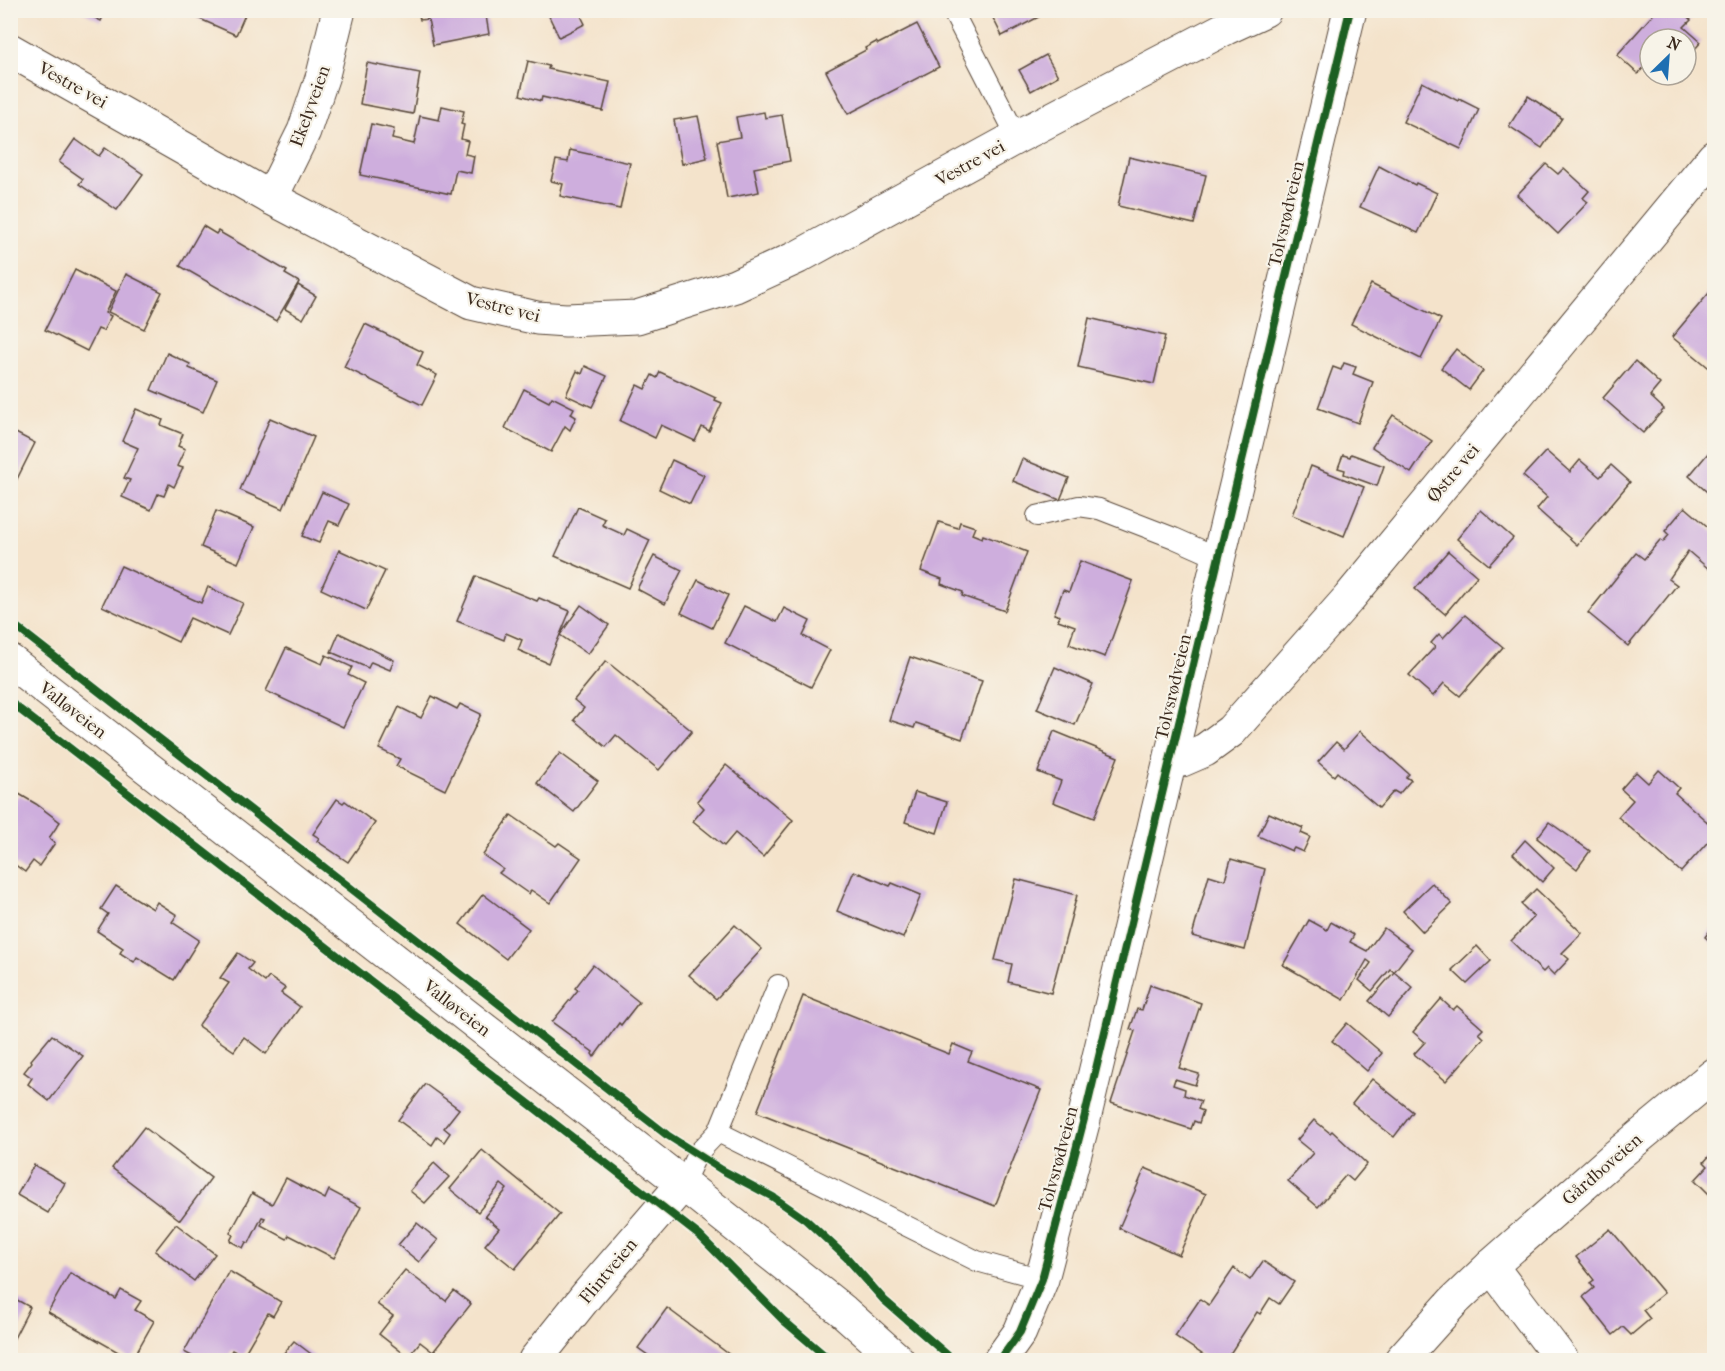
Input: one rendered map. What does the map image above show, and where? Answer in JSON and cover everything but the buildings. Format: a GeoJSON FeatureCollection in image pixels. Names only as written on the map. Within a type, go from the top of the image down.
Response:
{"type":"FeatureCollection","features":[{"type":"Feature","properties":{"kind":"street","name":"Ekelyveien"},"geometry":{"type":"LineString","coordinates":[[271,198],[304,130],[323,75],[339,10]]}},
{"type":"Feature","properties":{"kind":"street","name":"Vestre vei"},"geometry":{"type":"LineString","coordinates":[[10,50],[271,198],[471,303],[537,318],[566,320],[637,317],[735,286],[808,251],[1017,137],[1265,10]]}},
{"type":"Feature","properties":{"kind":"street","name":"Tolvsrødveien"},"geometry":{"type":"LineString","coordinates":[[1000,1360],[1020,1332],[1042,1279],[1084,1119],[1350,10]]}},
{"type":"Feature","properties":{"kind":"street","name":"Østre vei"},"geometry":{"type":"LineString","coordinates":[[1170,762],[1182,760],[1205,750],[1231,731],[1349,598],[1714,157]]}},
{"type":"Feature","properties":{"kind":"street","name":"Valløveien"},"geometry":{"type":"LineString","coordinates":[[10,661],[683,1184],[843,1311],[898,1360]]}},
{"type":"Feature","properties":{"kind":"street","name":"Gårdboveien"},"geometry":{"type":"LineString","coordinates":[[1401,1360],[1453,1302],[1491,1266],[1616,1156],[1714,1075]]}},
{"type":"Feature","properties":{"kind":"street","name":"Flintveien"},"geometry":{"type":"LineString","coordinates":[[535,1360],[587,1295],[683,1184]]}},
{"type":"Feature","properties":{"kind":"street"},"geometry":{"type":"LineString","coordinates":[[1491,1266],[1562,1360]]}},
{"type":"Feature","properties":{"kind":"lane","name":"Vestre vei"},"geometry":{"type":"LineString","coordinates":[[952,10],[1017,137]]}},
{"type":"Feature","properties":{"kind":"lane"},"geometry":{"type":"LineString","coordinates":[[1037,516],[1079,506],[1099,509],[1219,558]]}},
{"type":"Feature","properties":{"kind":"lane"},"geometry":{"type":"LineString","coordinates":[[683,1184],[697,1154],[718,1132],[778,985]]}},
{"type":"Feature","properties":{"kind":"lane"},"geometry":{"type":"LineString","coordinates":[[718,1132],[977,1261],[1042,1279]]}},
{"type":"Feature","properties":{"kind":"cycle path"},"geometry":{"type":"LineString","coordinates":[[1000,1360],[1020,1332],[1042,1279],[1084,1119],[1350,10]]}},
{"type":"Feature","properties":{"kind":"cycle path"},"geometry":{"type":"LineString","coordinates":[[10,622],[667,1135],[722,1170],[773,1197],[806,1220],[847,1258],[884,1300],[953,1360]]}},
{"type":"Feature","properties":{"kind":"cycle path"},"geometry":{"type":"LineString","coordinates":[[10,702],[700,1236],[783,1320],[830,1360]]}}]}
